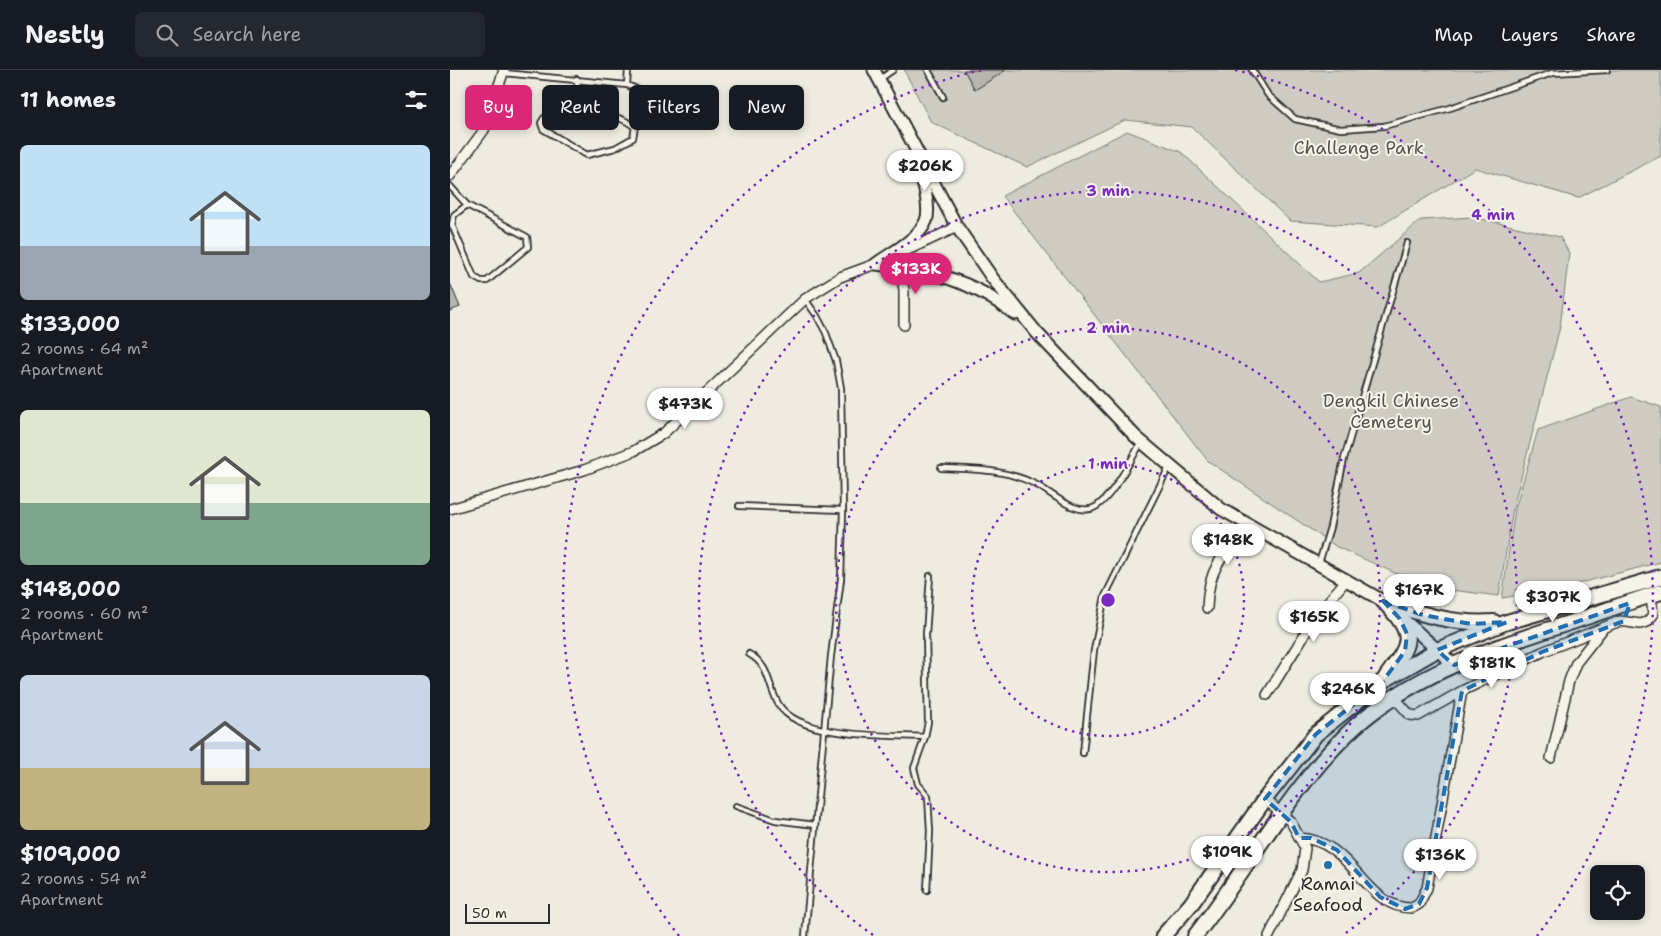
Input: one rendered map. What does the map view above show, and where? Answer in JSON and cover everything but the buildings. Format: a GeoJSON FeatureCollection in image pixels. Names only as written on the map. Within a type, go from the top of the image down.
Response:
{"type":"FeatureCollection","features":[{"type":"Feature","properties":{"kind":"main road"},"geometry":{"type":"LineString","coordinates":[[1163,936],[1191,904],[1265,799],[1316,734],[1383,681],[1437,650],[1507,622],[1661,578]]}},
{"type":"Feature","properties":{"kind":"main road"},"geometry":{"type":"LineString","coordinates":[[1195,936],[1316,769],[1348,734],[1394,697],[1454,665],[1523,638],[1656,594]]}},
{"type":"Feature","properties":{"kind":"main road"},"geometry":{"type":"LineString","coordinates":[[1383,601],[1423,615],[1471,624],[1507,622]]}},
{"type":"Feature","properties":{"kind":"main road"},"geometry":{"type":"LineString","coordinates":[[1383,601],[1400,618],[1407,634],[1408,643],[1405,651],[1383,681]]}},
{"type":"Feature","properties":{"kind":"street"},"geometry":{"type":"LineString","coordinates":[[450,176],[484,130],[504,72]]}},
{"type":"Feature","properties":{"kind":"street"},"geometry":{"type":"LineString","coordinates":[[876,75],[957,227],[992,279],[1037,333],[1142,442],[1221,509],[1383,601],[1454,665]]}},
{"type":"Feature","properties":{"kind":"street"},"geometry":{"type":"LineString","coordinates":[[876,264],[915,235],[926,222],[927,207],[914,145]]}},
{"type":"Feature","properties":{"kind":"street"},"geometry":{"type":"LineString","coordinates":[[450,509],[567,476],[634,451],[664,433],[805,299],[840,277],[876,264],[957,227]]}},
{"type":"Feature","properties":{"kind":"street"},"geometry":{"type":"LineString","coordinates":[[876,264],[930,272],[978,288],[998,301],[1037,333]]}},
{"type":"Feature","properties":{"kind":"street"},"geometry":{"type":"LineString","coordinates":[[900,267],[904,290],[904,325]]}},
{"type":"Feature","properties":{"kind":"street"},"geometry":{"type":"LineString","coordinates":[[1207,608],[1209,580],[1219,559],[1250,526]]}},
{"type":"Feature","properties":{"kind":"street"},"geometry":{"type":"LineString","coordinates":[[1267,695],[1316,616],[1347,579]]}},
{"type":"Feature","properties":{"kind":"street"},"geometry":{"type":"LineString","coordinates":[[1394,697],[1410,715],[1418,716],[1462,691],[1542,652],[1603,627],[1624,621],[1640,624],[1651,618],[1656,594]]}},
{"type":"Feature","properties":{"kind":"street"},"geometry":{"type":"LineString","coordinates":[[1624,621],[1630,602]]}},
{"type":"Feature","properties":{"kind":"street"},"geometry":{"type":"LineString","coordinates":[[1551,758],[1569,681],[1576,663],[1603,627]]}},
{"type":"Feature","properties":{"kind":"street"},"geometry":{"type":"LineString","coordinates":[[1300,838],[1312,838],[1337,850],[1370,887],[1394,905],[1412,908],[1418,904],[1427,888],[1462,691]]}},
{"type":"Feature","properties":{"kind":"street"},"geometry":{"type":"LineString","coordinates":[[1265,799],[1292,822],[1305,848],[1302,870],[1269,936]]}},
{"type":"Feature","properties":{"kind":"lane"},"geometry":{"type":"LineString","coordinates":[[504,72],[627,85],[628,70]]}},
{"type":"Feature","properties":{"kind":"lane"},"geometry":{"type":"LineString","coordinates":[[876,75],[894,70]]}},
{"type":"Feature","properties":{"kind":"lane"},"geometry":{"type":"LineString","coordinates":[[928,70],[943,96]]}},
{"type":"Feature","properties":{"kind":"lane"},"geometry":{"type":"LineString","coordinates":[[1252,70],[1268,95],[1296,119],[1341,129],[1384,126],[1552,73],[1607,70]]}},
{"type":"Feature","properties":{"kind":"lane"},"geometry":{"type":"LineString","coordinates":[[1546,70],[1552,73]]}},
{"type":"Feature","properties":{"kind":"lane"},"geometry":{"type":"LineString","coordinates":[[577,79],[577,85]]}},
{"type":"Feature","properties":{"kind":"lane"},"geometry":{"type":"LineString","coordinates":[[550,114],[578,114],[624,118],[635,127],[633,138],[615,148],[587,155],[543,129],[541,123],[550,114]]}},
{"type":"Feature","properties":{"kind":"lane"},"geometry":{"type":"LineString","coordinates":[[450,186],[467,205],[527,237],[529,242],[528,247],[487,281],[481,281],[474,277],[452,225],[454,215],[467,205]]}},
{"type":"Feature","properties":{"kind":"lane"},"geometry":{"type":"LineString","coordinates":[[1318,564],[1330,527],[1344,459],[1408,243]]}},
{"type":"Feature","properties":{"kind":"lane"},"geometry":{"type":"LineString","coordinates":[[805,299],[818,316],[826,334],[841,388],[843,510],[841,579],[805,936]]}},
{"type":"Feature","properties":{"kind":"lane"},"geometry":{"type":"LineString","coordinates":[[941,468],[998,470],[1014,474],[1036,484],[1073,507],[1085,510],[1097,506],[1117,482],[1142,442]]}},
{"type":"Feature","properties":{"kind":"lane"},"geometry":{"type":"LineString","coordinates":[[1083,753],[1094,650],[1105,596],[1170,466]]}},
{"type":"Feature","properties":{"kind":"lane"},"geometry":{"type":"LineString","coordinates":[[738,506],[843,510]]}},
{"type":"Feature","properties":{"kind":"lane"},"geometry":{"type":"LineString","coordinates":[[927,890],[930,831],[928,796],[918,784],[914,768],[925,737],[929,696],[926,635],[930,576]]}},
{"type":"Feature","properties":{"kind":"lane"},"geometry":{"type":"LineString","coordinates":[[749,654],[761,661],[779,705],[790,718],[825,730],[925,737]]}},
{"type":"Feature","properties":{"kind":"lane"},"geometry":{"type":"LineString","coordinates":[[736,806],[775,820],[815,825]]}},
{"type":"Feature","properties":{"kind":"highlighted area"},"geometry":{"type":"Polygon","coordinates":[[[1383,601],[1423,615],[1471,624],[1507,622],[1437,650],[1454,665],[1630,603],[1624,621],[1542,652],[1462,691],[1427,888],[1419,904],[1405,909],[1380,897],[1337,850],[1311,838],[1299,838],[1291,822],[1265,799],[1316,734],[1383,681],[1405,651],[1407,634],[1400,619],[1383,601]]]}},
{"type":"Feature","properties":{"kind":"green space","name":"Challenge Park"},"geometry":{"type":"Polygon","coordinates":[[[904,70],[1661,70],[1661,156],[1578,198],[1475,168],[1378,227],[1290,221],[1192,127],[1125,120],[1027,167],[931,122],[904,70]]]}},
{"type":"Feature","properties":{"kind":"green space","name":"Dengkil Chinese Cemetery"},"geometry":{"type":"Polygon","coordinates":[[[1127,131],[1181,152],[1319,282],[1359,273],[1421,220],[1473,217],[1560,237],[1569,253],[1560,327],[1513,508],[1499,596],[1426,587],[1337,547],[1208,461],[1002,196],[1127,131]]]}},
{"type":"Feature","properties":{"kind":"green space"},"geometry":{"type":"Polygon","coordinates":[[[1631,397],[1661,407],[1661,562],[1557,589],[1502,598],[1515,509],[1538,430],[1631,397]]]}},
{"type":"Feature","properties":{"kind":"place","name":"Ramai Seafood"},"geometry":{"type":"Point","coordinates":[1328,865]}}]}
